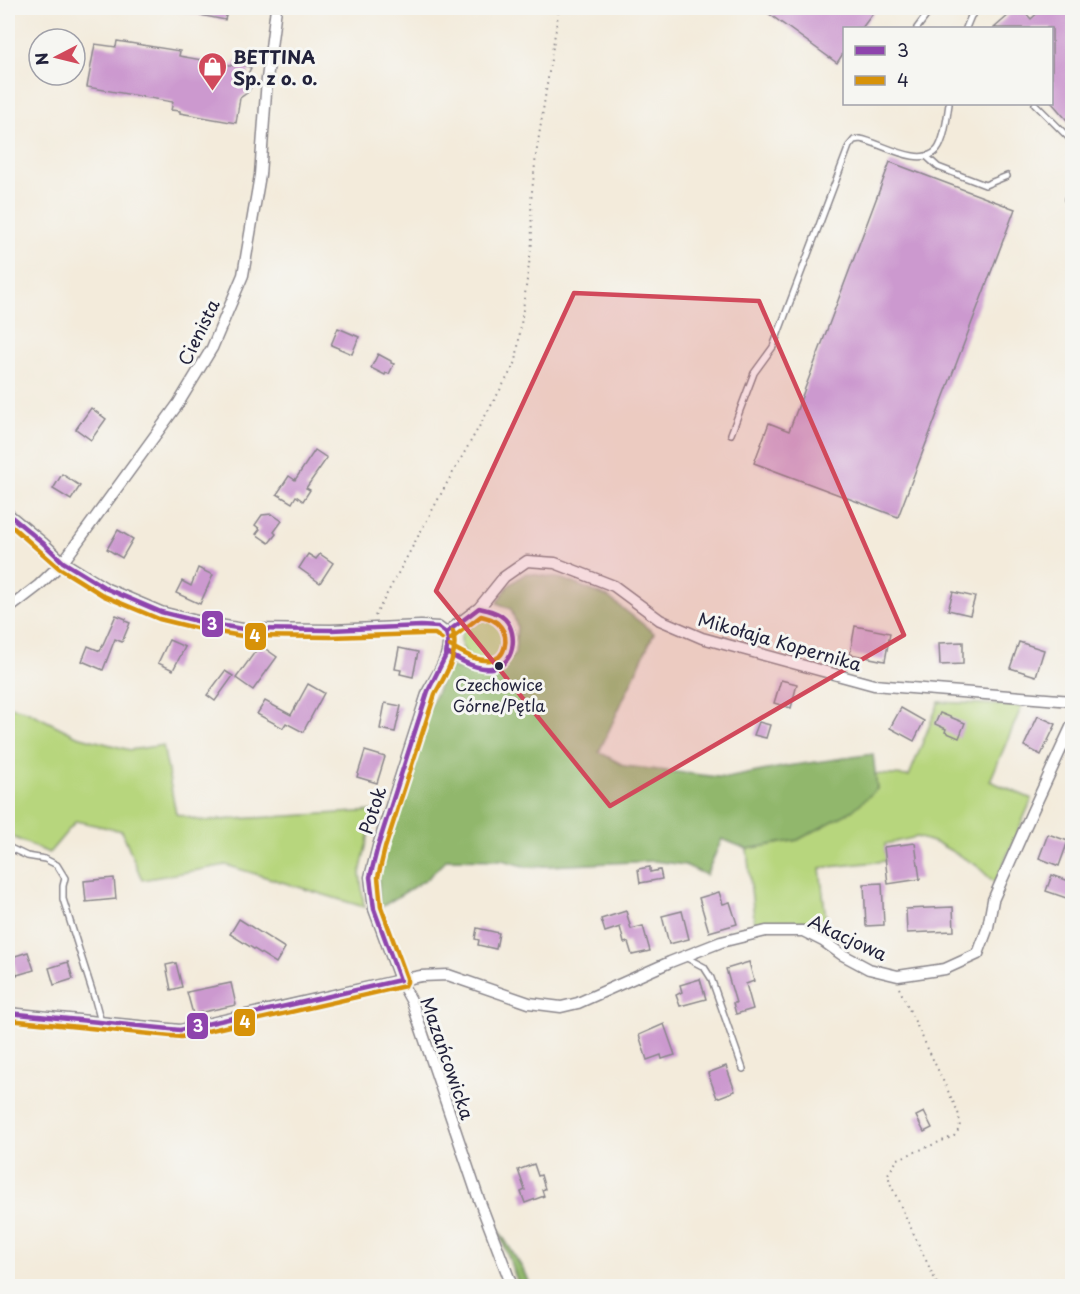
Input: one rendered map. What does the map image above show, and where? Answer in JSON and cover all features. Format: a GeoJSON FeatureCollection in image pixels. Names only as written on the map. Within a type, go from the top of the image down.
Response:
{"type":"FeatureCollection","features":[{"type":"Feature","properties":{"kind":"street","name":"Cienista"},"geometry":{"type":"LineString","coordinates":[[8,609],[38,586],[63,562],[178,404],[212,348],[243,275],[260,175],[267,79],[276,8]]}},
{"type":"Feature","properties":{"kind":"street"},"geometry":{"type":"LineString","coordinates":[[8,514],[63,562],[107,589],[161,612],[243,629],[331,630],[438,627],[446,633],[449,639],[447,653]]}},
{"type":"Feature","properties":{"kind":"street","name":"Mikołaja Kopernika"},"geometry":{"type":"LineString","coordinates":[[479,608],[504,577],[527,561],[555,563],[615,586],[660,620],[702,638],[874,685],[1072,701]]}},
{"type":"Feature","properties":{"kind":"street"},"geometry":{"type":"LineString","coordinates":[[446,633],[479,608]]}},
{"type":"Feature","properties":{"kind":"street","name":"Potok"},"geometry":{"type":"LineString","coordinates":[[400,980],[374,909],[370,877],[428,691],[447,653]]}},
{"type":"Feature","properties":{"kind":"street","name":"Akacjowa"},"geometry":{"type":"LineString","coordinates":[[400,980],[421,976],[448,975],[529,1003],[561,1007],[578,1003],[721,942],[765,932],[803,931],[869,969],[898,976],[945,969],[978,954],[988,927],[993,900],[1072,725]]}},
{"type":"Feature","properties":{"kind":"street"},"geometry":{"type":"LineString","coordinates":[[8,1012],[180,1030],[400,980]]}},
{"type":"Feature","properties":{"kind":"street","name":"Mazańcowicka"},"geometry":{"type":"LineString","coordinates":[[400,980],[412,1002],[478,1197],[512,1287]]}},
{"type":"Feature","properties":{"kind":"lane"},"geometry":{"type":"LineString","coordinates":[[918,27],[932,8]]}},
{"type":"Feature","properties":{"kind":"lane"},"geometry":{"type":"LineString","coordinates":[[966,27],[971,16],[979,8]]}},
{"type":"Feature","properties":{"kind":"lane"},"geometry":{"type":"LineString","coordinates":[[731,434],[754,373],[773,347],[849,146],[854,140],[860,138],[914,157],[926,156],[936,150],[942,139],[949,105]]}},
{"type":"Feature","properties":{"kind":"lane"},"geometry":{"type":"LineString","coordinates":[[1036,105],[1072,141]]}},
{"type":"Feature","properties":{"kind":"lane"},"geometry":{"type":"LineString","coordinates":[[926,156],[938,167],[984,185],[1007,176]]}},
{"type":"Feature","properties":{"kind":"lane"},"geometry":{"type":"LineString","coordinates":[[447,653],[474,666],[492,668],[499,666],[511,654],[512,631],[508,623],[497,613],[479,608]]}},
{"type":"Feature","properties":{"kind":"lane"},"geometry":{"type":"LineString","coordinates":[[8,847],[27,856],[45,859],[57,865],[65,879],[63,899],[101,1022]]}},
{"type":"Feature","properties":{"kind":"lane"},"geometry":{"type":"LineString","coordinates":[[684,957],[704,967],[711,978],[743,1069]]}},
{"type":"Feature","properties":{"kind":"lane"},"geometry":{"type":"LineString","coordinates":[[8,1274],[12,1287]]}},
{"type":"Feature","properties":{"kind":"path"},"geometry":{"type":"LineString","coordinates":[[368,629],[516,362],[532,242],[531,201],[536,154],[559,8]]}},
{"type":"Feature","properties":{"kind":"path"},"geometry":{"type":"LineString","coordinates":[[898,976],[897,983],[958,1112],[960,1123],[959,1130],[954,1136],[898,1159],[888,1174],[890,1183],[938,1287]]}},
{"type":"Feature","properties":{"kind":"highlighted area"},"geometry":{"type":"Polygon","coordinates":[[[574,293],[759,301],[904,635],[610,806],[436,591],[574,293]]]}},
{"type":"Feature","properties":{"kind":"green space"},"geometry":{"type":"Polygon","coordinates":[[[526,573],[563,579],[608,597],[654,633],[599,752],[625,766],[727,778],[787,766],[873,754],[877,789],[852,811],[798,840],[747,849],[722,839],[706,875],[685,865],[654,861],[527,867],[502,860],[447,859],[428,878],[380,908],[378,873],[422,724],[449,665],[470,675],[497,673],[515,654],[517,626],[511,609],[497,603],[508,586],[526,573]]]}},
{"type":"Feature","properties":{"kind":"green space"},"geometry":{"type":"Polygon","coordinates":[[[480,615],[490,615],[502,622],[509,634],[509,644],[502,656],[490,663],[480,663],[465,652],[461,644],[461,634],[472,619],[480,615]]]}},
{"type":"Feature","properties":{"kind":"green space"},"geometry":{"type":"Polygon","coordinates":[[[939,702],[1022,706],[990,781],[1032,799],[995,883],[976,865],[939,844],[917,837],[885,844],[886,861],[820,868],[828,936],[803,922],[755,928],[747,849],[798,840],[877,789],[875,774],[909,776],[939,702]]]}},
{"type":"Feature","properties":{"kind":"green space"},"geometry":{"type":"Polygon","coordinates":[[[8,706],[27,711],[77,736],[130,750],[163,745],[176,814],[202,821],[374,811],[360,873],[364,907],[226,865],[142,880],[122,831],[76,821],[49,853],[8,835],[8,706]]]}},
{"type":"Feature","properties":{"kind":"green space"},"geometry":{"type":"Polygon","coordinates":[[[498,1229],[523,1269],[530,1286],[519,1286],[498,1229]]]}},
{"type":"Feature","properties":{"kind":"building"},"geometry":{"type":"Polygon","coordinates":[[[184,8],[228,8],[225,20],[184,12],[184,8]]]}},
{"type":"Feature","properties":{"kind":"building"},"geometry":{"type":"Polygon","coordinates":[[[761,8],[877,8],[863,27],[843,27],[843,54],[837,63],[761,8]]]}},
{"type":"Feature","properties":{"kind":"building"},"geometry":{"type":"Polygon","coordinates":[[[1017,8],[1021,8],[1031,19],[1043,8],[1072,8],[1072,126],[1053,104],[1053,27],[995,27],[1017,8]]]}},
{"type":"Feature","properties":{"kind":"building"},"geometry":{"type":"Polygon","coordinates":[[[117,41],[180,51],[179,56],[235,66],[236,61],[251,68],[246,77],[251,81],[252,86],[240,98],[236,123],[171,110],[173,102],[87,87],[95,44],[116,47],[117,41]]]}},
{"type":"Feature","properties":{"kind":"building"},"geometry":{"type":"Polygon","coordinates":[[[890,162],[1015,209],[898,517],[754,463],[769,423],[789,431],[890,162]]]}},
{"type":"Feature","properties":{"kind":"building"},"geometry":{"type":"Polygon","coordinates":[[[338,328],[359,337],[352,354],[331,345],[338,328]]]}},
{"type":"Feature","properties":{"kind":"building"},"geometry":{"type":"Polygon","coordinates":[[[378,354],[394,364],[389,374],[385,375],[371,368],[378,354]]]}},
{"type":"Feature","properties":{"kind":"building"},"geometry":{"type":"Polygon","coordinates":[[[91,408],[106,419],[91,440],[76,429],[91,408]]]}},
{"type":"Feature","properties":{"kind":"building"},"geometry":{"type":"Polygon","coordinates":[[[315,450],[327,458],[306,488],[310,490],[303,501],[296,496],[292,503],[277,494],[289,476],[295,480],[315,450]]]}},
{"type":"Feature","properties":{"kind":"building"},"geometry":{"type":"Polygon","coordinates":[[[62,474],[80,486],[71,500],[53,489],[62,474]]]}},
{"type":"Feature","properties":{"kind":"building"},"geometry":{"type":"Polygon","coordinates":[[[272,514],[282,521],[269,543],[256,534],[260,529],[255,525],[262,515],[272,514]]]}},
{"type":"Feature","properties":{"kind":"building"},"geometry":{"type":"Polygon","coordinates":[[[118,530],[133,539],[122,558],[107,549],[118,530]]]}},
{"type":"Feature","properties":{"kind":"building"},"geometry":{"type":"Polygon","coordinates":[[[308,554],[316,559],[320,554],[333,563],[320,583],[299,568],[308,554]]]}},
{"type":"Feature","properties":{"kind":"building"},"geometry":{"type":"Polygon","coordinates":[[[198,568],[213,575],[200,604],[176,593],[182,581],[191,586],[198,568]]]}},
{"type":"Feature","properties":{"kind":"building"},"geometry":{"type":"Polygon","coordinates":[[[953,592],[975,597],[970,615],[948,610],[953,592]]]}},
{"type":"Feature","properties":{"kind":"building"},"geometry":{"type":"Polygon","coordinates":[[[116,615],[130,623],[122,642],[115,639],[103,670],[82,661],[88,646],[100,651],[116,615]]]}},
{"type":"Feature","properties":{"kind":"building"},"geometry":{"type":"Polygon","coordinates":[[[855,626],[890,633],[885,661],[850,654],[855,626]]]}},
{"type":"Feature","properties":{"kind":"building"},"geometry":{"type":"Polygon","coordinates":[[[169,640],[185,647],[173,670],[158,663],[169,640]]]}},
{"type":"Feature","properties":{"kind":"building"},"geometry":{"type":"Polygon","coordinates":[[[963,642],[963,664],[940,665],[939,643],[963,642]]]}},
{"type":"Feature","properties":{"kind":"building"},"geometry":{"type":"Polygon","coordinates":[[[1019,642],[1044,650],[1036,676],[1010,668],[1019,642]]]}},
{"type":"Feature","properties":{"kind":"building"},"geometry":{"type":"Polygon","coordinates":[[[260,645],[277,657],[253,690],[236,678],[260,645]]]}},
{"type":"Feature","properties":{"kind":"building"},"geometry":{"type":"Polygon","coordinates":[[[399,648],[418,652],[413,677],[400,674],[401,670],[395,669],[399,648]]]}},
{"type":"Feature","properties":{"kind":"building"},"geometry":{"type":"Polygon","coordinates":[[[225,671],[233,676],[215,701],[207,695],[225,671]]]}},
{"type":"Feature","properties":{"kind":"building"},"geometry":{"type":"Polygon","coordinates":[[[781,680],[797,684],[791,708],[774,703],[781,680]]]}},
{"type":"Feature","properties":{"kind":"building"},"geometry":{"type":"Polygon","coordinates":[[[308,684],[324,693],[303,732],[286,723],[283,728],[257,714],[265,701],[291,715],[308,684]]]}},
{"type":"Feature","properties":{"kind":"building"},"geometry":{"type":"Polygon","coordinates":[[[385,703],[401,706],[395,732],[380,729],[385,703]]]}},
{"type":"Feature","properties":{"kind":"building"},"geometry":{"type":"Polygon","coordinates":[[[901,708],[924,721],[914,741],[890,728],[901,708]]]}},
{"type":"Feature","properties":{"kind":"building"},"geometry":{"type":"Polygon","coordinates":[[[940,713],[965,723],[959,738],[945,732],[946,729],[935,724],[940,713]]]}},
{"type":"Feature","properties":{"kind":"building"},"geometry":{"type":"Polygon","coordinates":[[[1038,716],[1056,724],[1041,755],[1024,746],[1038,716]]]}},
{"type":"Feature","properties":{"kind":"building"},"geometry":{"type":"Polygon","coordinates":[[[759,722],[770,725],[766,738],[754,735],[759,722]]]}},
{"type":"Feature","properties":{"kind":"building"},"geometry":{"type":"Polygon","coordinates":[[[365,751],[385,757],[377,783],[357,777],[365,751]]]}},
{"type":"Feature","properties":{"kind":"building"},"geometry":{"type":"Polygon","coordinates":[[[1048,834],[1068,841],[1059,866],[1039,858],[1048,834]]]}},
{"type":"Feature","properties":{"kind":"building"},"geometry":{"type":"Polygon","coordinates":[[[915,843],[920,879],[888,884],[884,847],[915,843]]]}},
{"type":"Feature","properties":{"kind":"building"},"geometry":{"type":"Polygon","coordinates":[[[650,867],[650,872],[660,870],[662,879],[640,883],[638,869],[650,867]]]}},
{"type":"Feature","properties":{"kind":"building"},"geometry":{"type":"Polygon","coordinates":[[[1052,875],[1072,882],[1072,900],[1046,891],[1052,875]]]}},
{"type":"Feature","properties":{"kind":"building"},"geometry":{"type":"Polygon","coordinates":[[[114,878],[116,899],[86,902],[84,881],[114,878]]]}},
{"type":"Feature","properties":{"kind":"building"},"geometry":{"type":"Polygon","coordinates":[[[882,883],[884,925],[866,926],[864,884],[882,883]]]}},
{"type":"Feature","properties":{"kind":"building"},"geometry":{"type":"Polygon","coordinates":[[[719,892],[723,904],[730,902],[737,924],[709,932],[699,898],[719,892]]]}},
{"type":"Feature","properties":{"kind":"building"},"geometry":{"type":"Polygon","coordinates":[[[953,907],[954,931],[907,933],[906,909],[953,907]]]}},
{"type":"Feature","properties":{"kind":"building"},"geometry":{"type":"Polygon","coordinates":[[[626,911],[631,929],[643,926],[650,951],[632,955],[628,942],[624,943],[620,927],[605,932],[601,919],[626,911]]]}},
{"type":"Feature","properties":{"kind":"building"},"geometry":{"type":"Polygon","coordinates":[[[682,911],[689,939],[669,944],[662,916],[682,911]]]}},
{"type":"Feature","properties":{"kind":"building"},"geometry":{"type":"Polygon","coordinates":[[[239,919],[285,948],[276,963],[230,934],[239,919]]]}},
{"type":"Feature","properties":{"kind":"building"},"geometry":{"type":"Polygon","coordinates":[[[477,928],[499,933],[496,949],[478,945],[479,940],[475,939],[477,928]]]}},
{"type":"Feature","properties":{"kind":"building"},"geometry":{"type":"Polygon","coordinates":[[[28,952],[34,970],[17,975],[12,957],[28,952]]]}},
{"type":"Feature","properties":{"kind":"building"},"geometry":{"type":"Polygon","coordinates":[[[68,962],[73,979],[54,985],[49,968],[68,962]]]}},
{"type":"Feature","properties":{"kind":"building"},"geometry":{"type":"Polygon","coordinates":[[[749,962],[754,981],[746,984],[753,1009],[736,1014],[733,1003],[736,1003],[726,969],[749,962]]]}},
{"type":"Feature","properties":{"kind":"building"},"geometry":{"type":"Polygon","coordinates":[[[176,963],[182,987],[171,990],[166,965],[176,963]]]}},
{"type":"Feature","properties":{"kind":"building"},"geometry":{"type":"Polygon","coordinates":[[[700,979],[706,999],[680,1006],[676,995],[682,992],[680,985],[700,979]]]}},
{"type":"Feature","properties":{"kind":"building"},"geometry":{"type":"Polygon","coordinates":[[[231,983],[236,1005],[193,1014],[187,992],[231,983]]]}},
{"type":"Feature","properties":{"kind":"building"},"geometry":{"type":"Polygon","coordinates":[[[664,1024],[675,1055],[662,1059],[661,1055],[647,1060],[639,1035],[664,1024]]]}},
{"type":"Feature","properties":{"kind":"building"},"geometry":{"type":"Polygon","coordinates":[[[726,1066],[735,1091],[717,1098],[708,1073],[726,1066]]]}},
{"type":"Feature","properties":{"kind":"building"},"geometry":{"type":"Polygon","coordinates":[[[924,1112],[932,1128],[924,1132],[916,1116],[924,1112]]]}},
{"type":"Feature","properties":{"kind":"building"},"geometry":{"type":"Polygon","coordinates":[[[534,1164],[538,1176],[541,1175],[545,1189],[542,1190],[544,1196],[525,1203],[521,1192],[525,1190],[518,1170],[534,1164]]]}},
{"type":"Feature","properties":{"kind":"transit line","name":"3"},"geometry":{"type":"LineString","coordinates":[[8,514],[63,562],[107,589],[161,612],[243,629],[331,630],[421,626],[438,627],[446,633]]}},
{"type":"Feature","properties":{"kind":"transit line","name":"4"},"geometry":{"type":"LineString","coordinates":[[8,523],[59,568],[104,596],[159,619],[242,636],[331,637],[435,634],[442,639]]}},
{"type":"Feature","properties":{"kind":"transit line","name":"3"},"geometry":{"type":"LineString","coordinates":[[446,633],[479,608],[496,613],[505,619],[513,641],[505,662],[492,668],[474,666],[447,653]]}},
{"type":"Feature","properties":{"kind":"transit line","name":"4"},"geometry":{"type":"LineString","coordinates":[[450,646],[464,654],[485,660],[500,656],[505,647],[505,637],[499,625],[481,616],[451,639]]}},
{"type":"Feature","properties":{"kind":"transit line","name":"4"},"geometry":{"type":"LineString","coordinates":[[8,1020],[181,1037],[405,986],[407,978],[381,907],[378,877],[385,848],[435,694],[453,656],[453,631]]}},
{"type":"Feature","properties":{"kind":"transit line","name":"3"},"geometry":{"type":"LineString","coordinates":[[8,1013],[180,1030],[400,980],[374,909],[370,877],[428,691],[446,655],[448,640],[446,633]]}},
{"type":"Feature","properties":{"kind":"place","name":"BETTINA Sp. z o. o."},"geometry":{"type":"Point","coordinates":[212,92]}},
{"type":"Feature","properties":{"kind":"place","name":"Czechowice Górne/Pętla"},"geometry":{"type":"Point","coordinates":[499,666]}}]}
